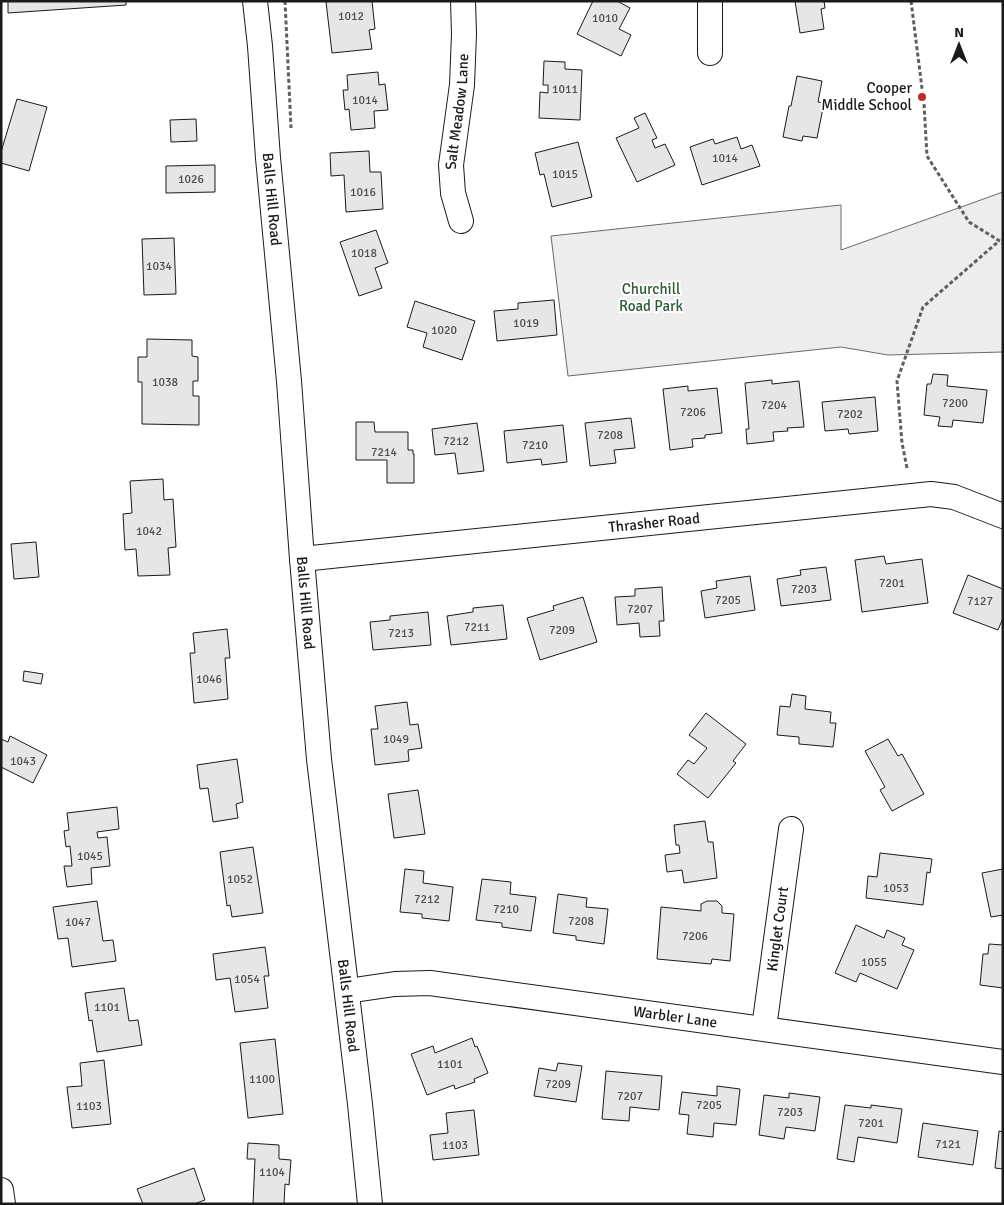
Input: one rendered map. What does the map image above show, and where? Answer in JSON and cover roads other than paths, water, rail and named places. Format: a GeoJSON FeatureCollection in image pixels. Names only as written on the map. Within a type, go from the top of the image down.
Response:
{"type":"FeatureCollection","features":[{"type":"Feature","properties":{"kind":"street","name":"Balls Hill Road"},"geometry":{"type":"LineString","coordinates":[[255,1],[290,381],[302,559],[319,759],[370,1204]]}},
{"type":"Feature","properties":{"kind":"street","name":"Salt Meadow Lane"},"geometry":{"type":"LineString","coordinates":[[461,221],[453,193],[451,165],[462,85],[463,1]]}},
{"type":"Feature","properties":{"kind":"street"},"geometry":{"type":"LineString","coordinates":[[710,1],[710,53]]}},
{"type":"Feature","properties":{"kind":"street","name":"Thrasher Road"},"geometry":{"type":"LineString","coordinates":[[302,559],[931,494],[954,497],[1003,516]]}},
{"type":"Feature","properties":{"kind":"street","name":"Kinglet Court"},"geometry":{"type":"LineString","coordinates":[[764,1028],[791,829]]}},
{"type":"Feature","properties":{"kind":"street","name":"Warbler Lane"},"geometry":{"type":"LineString","coordinates":[[347,991],[395,984],[430,983],[1003,1062]]}},
{"type":"Feature","properties":{"kind":"street"},"geometry":{"type":"LineString","coordinates":[[1,1190],[3,1204]]}},
{"type":"Feature","properties":{"kind":"place","name":"Cooper Middle School"},"geometry":{"type":"Point","coordinates":[922,97]}},
{"type":"Feature","properties":{"kind":"park label","name":"Churchill Road Park"},"geometry":{"type":"Point","coordinates":[651,298]}}]}
